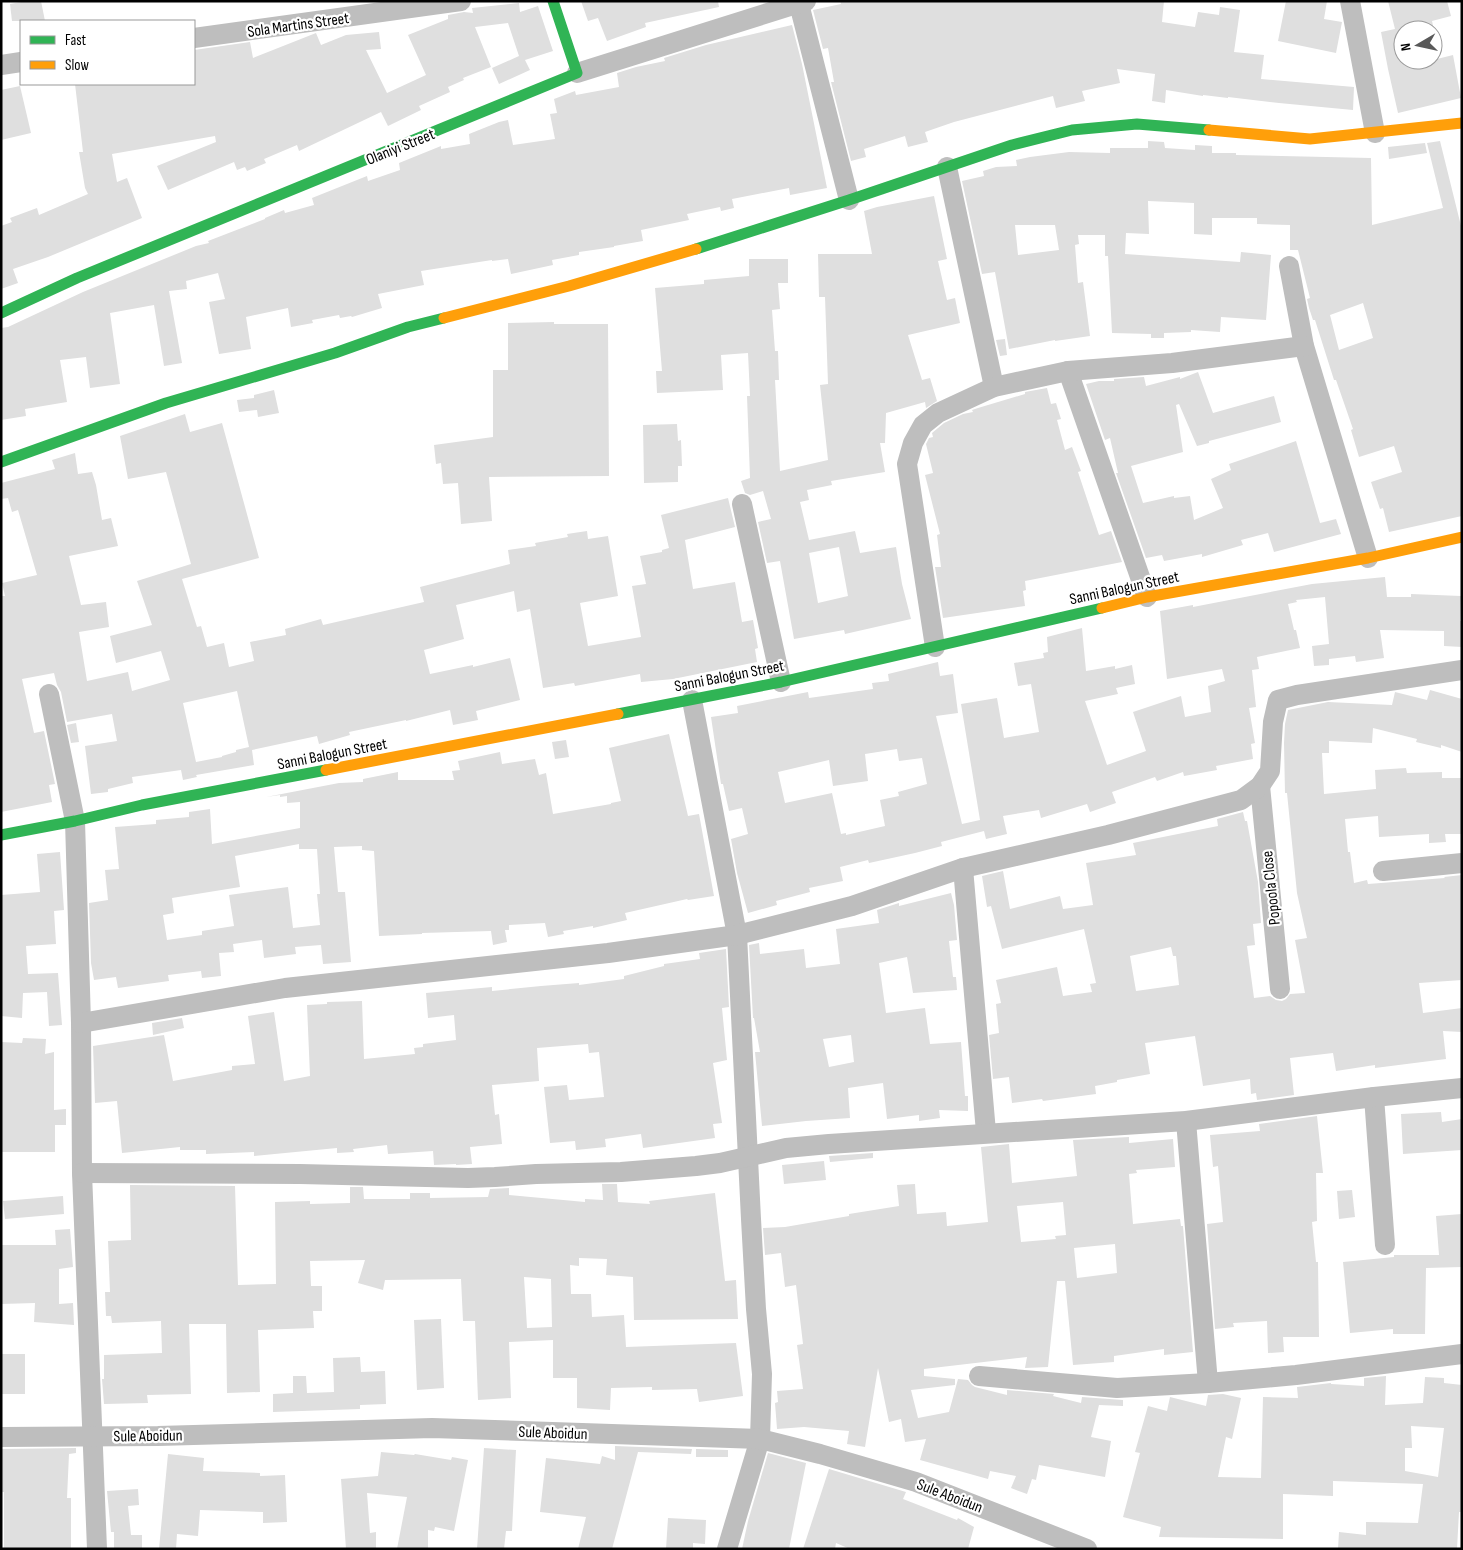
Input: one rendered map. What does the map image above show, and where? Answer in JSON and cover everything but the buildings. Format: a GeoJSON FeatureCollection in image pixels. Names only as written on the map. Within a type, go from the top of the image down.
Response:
{"type":"FeatureCollection","features":[{"type":"Feature","properties":{"kind":"street","name":"Sola Martins Street"},"geometry":{"type":"LineString","coordinates":[[195,38],[461,1]]}},
{"type":"Feature","properties":{"kind":"street"},"geometry":{"type":"LineString","coordinates":[[553,1],[577,73]]}},
{"type":"Feature","properties":{"kind":"street"},"geometry":{"type":"LineString","coordinates":[[1350,1],[1375,133]]}},
{"type":"Feature","properties":{"kind":"street"},"geometry":{"type":"LineString","coordinates":[[803,2],[849,200]]}},
{"type":"Feature","properties":{"kind":"street","name":"Olaniyi Street"},"geometry":{"type":"LineString","coordinates":[[1,312],[76,278],[577,73],[803,2]]}},
{"type":"Feature","properties":{"kind":"street"},"geometry":{"type":"LineString","coordinates":[[1,65],[20,62]]}},
{"type":"Feature","properties":{"kind":"street"},"geometry":{"type":"LineString","coordinates":[[1,462],[166,403],[335,353],[408,326],[569,286],[710,245],[1012,145],[1072,130],[1137,124],[1310,139],[1462,122]]}},
{"type":"Feature","properties":{"kind":"street"},"geometry":{"type":"LineString","coordinates":[[947,167],[994,387]]}},
{"type":"Feature","properties":{"kind":"street"},"geometry":{"type":"LineString","coordinates":[[1289,266],[1304,346],[1368,558]]}},
{"type":"Feature","properties":{"kind":"street"},"geometry":{"type":"LineString","coordinates":[[935,647],[907,464],[913,443],[923,426],[938,413],[994,387],[1068,372],[1172,363],[1304,346]]}},
{"type":"Feature","properties":{"kind":"street"},"geometry":{"type":"LineString","coordinates":[[1068,372],[1147,597]]}},
{"type":"Feature","properties":{"kind":"street"},"geometry":{"type":"LineString","coordinates":[[742,504],[781,682]]}},
{"type":"Feature","properties":{"kind":"street","name":"Sanni Balogun Street"},"geometry":{"type":"LineString","coordinates":[[1,835],[75,821],[142,805],[781,682],[1147,597],[1368,558],[1462,537]]}},
{"type":"Feature","properties":{"kind":"street"},"geometry":{"type":"LineString","coordinates":[[81,1023],[285,988],[608,953],[738,935],[852,906],[963,868],[1108,835],[1240,800],[1260,786],[1270,771],[1273,722],[1278,700],[1315,692],[1462,670]]}},
{"type":"Feature","properties":{"kind":"street"},"geometry":{"type":"LineString","coordinates":[[49,694],[75,821],[81,1023],[82,1173],[97,1549]]}},
{"type":"Feature","properties":{"kind":"street"},"geometry":{"type":"LineString","coordinates":[[692,700],[738,935],[747,1156],[756,1309],[762,1374],[760,1439],[727,1549]]}},
{"type":"Feature","properties":{"kind":"street","name":"Popoola Close"},"geometry":{"type":"LineString","coordinates":[[1260,786],[1280,989]]}},
{"type":"Feature","properties":{"kind":"street"},"geometry":{"type":"LineString","coordinates":[[1383,871],[1462,863]]}},
{"type":"Feature","properties":{"kind":"street"},"geometry":{"type":"LineString","coordinates":[[963,868],[986,1132]]}},
{"type":"Feature","properties":{"kind":"street"},"geometry":{"type":"LineString","coordinates":[[82,1173],[290,1174],[477,1178],[536,1174],[621,1172],[720,1163],[786,1148],[986,1132],[1186,1121],[1374,1097],[1462,1088]]}},
{"type":"Feature","properties":{"kind":"street"},"geometry":{"type":"LineString","coordinates":[[1374,1097],[1385,1245]]}},
{"type":"Feature","properties":{"kind":"street"},"geometry":{"type":"LineString","coordinates":[[1186,1121],[1208,1383]]}},
{"type":"Feature","properties":{"kind":"street"},"geometry":{"type":"LineString","coordinates":[[979,1376],[1117,1388],[1208,1383],[1296,1375],[1462,1354]]}},
{"type":"Feature","properties":{"kind":"street","name":"Sule Aboidun"},"geometry":{"type":"LineString","coordinates":[[1,1436],[158,1436],[432,1428],[760,1439],[916,1482],[1087,1549]]}},
{"type":"Feature","properties":{"kind":"traffic: fast"},"geometry":{"type":"LineString","coordinates":[[1,313],[77,278],[577,73],[553,1]]}},
{"type":"Feature","properties":{"kind":"traffic: fast"},"geometry":{"type":"LineString","coordinates":[[696,249],[1012,145],[1072,130],[1137,124],[1209,130]]}},
{"type":"Feature","properties":{"kind":"traffic: fast"},"geometry":{"type":"LineString","coordinates":[[1,462],[166,403],[335,353],[408,327],[444,318]]}},
{"type":"Feature","properties":{"kind":"traffic: fast"},"geometry":{"type":"LineString","coordinates":[[618,714],[781,682],[1102,608]]}},
{"type":"Feature","properties":{"kind":"traffic: fast"},"geometry":{"type":"LineString","coordinates":[[1,835],[75,821],[142,805],[326,770]]}},
{"type":"Feature","properties":{"kind":"traffic: slow"},"geometry":{"type":"LineString","coordinates":[[1209,130],[1310,139],[1462,123]]}},
{"type":"Feature","properties":{"kind":"traffic: slow"},"geometry":{"type":"LineString","coordinates":[[444,318],[569,286],[696,249]]}},
{"type":"Feature","properties":{"kind":"traffic: slow"},"geometry":{"type":"LineString","coordinates":[[1102,608],[1147,597],[1368,558],[1462,537]]}},
{"type":"Feature","properties":{"kind":"traffic: slow"},"geometry":{"type":"LineString","coordinates":[[326,770],[618,714]]}}]}
